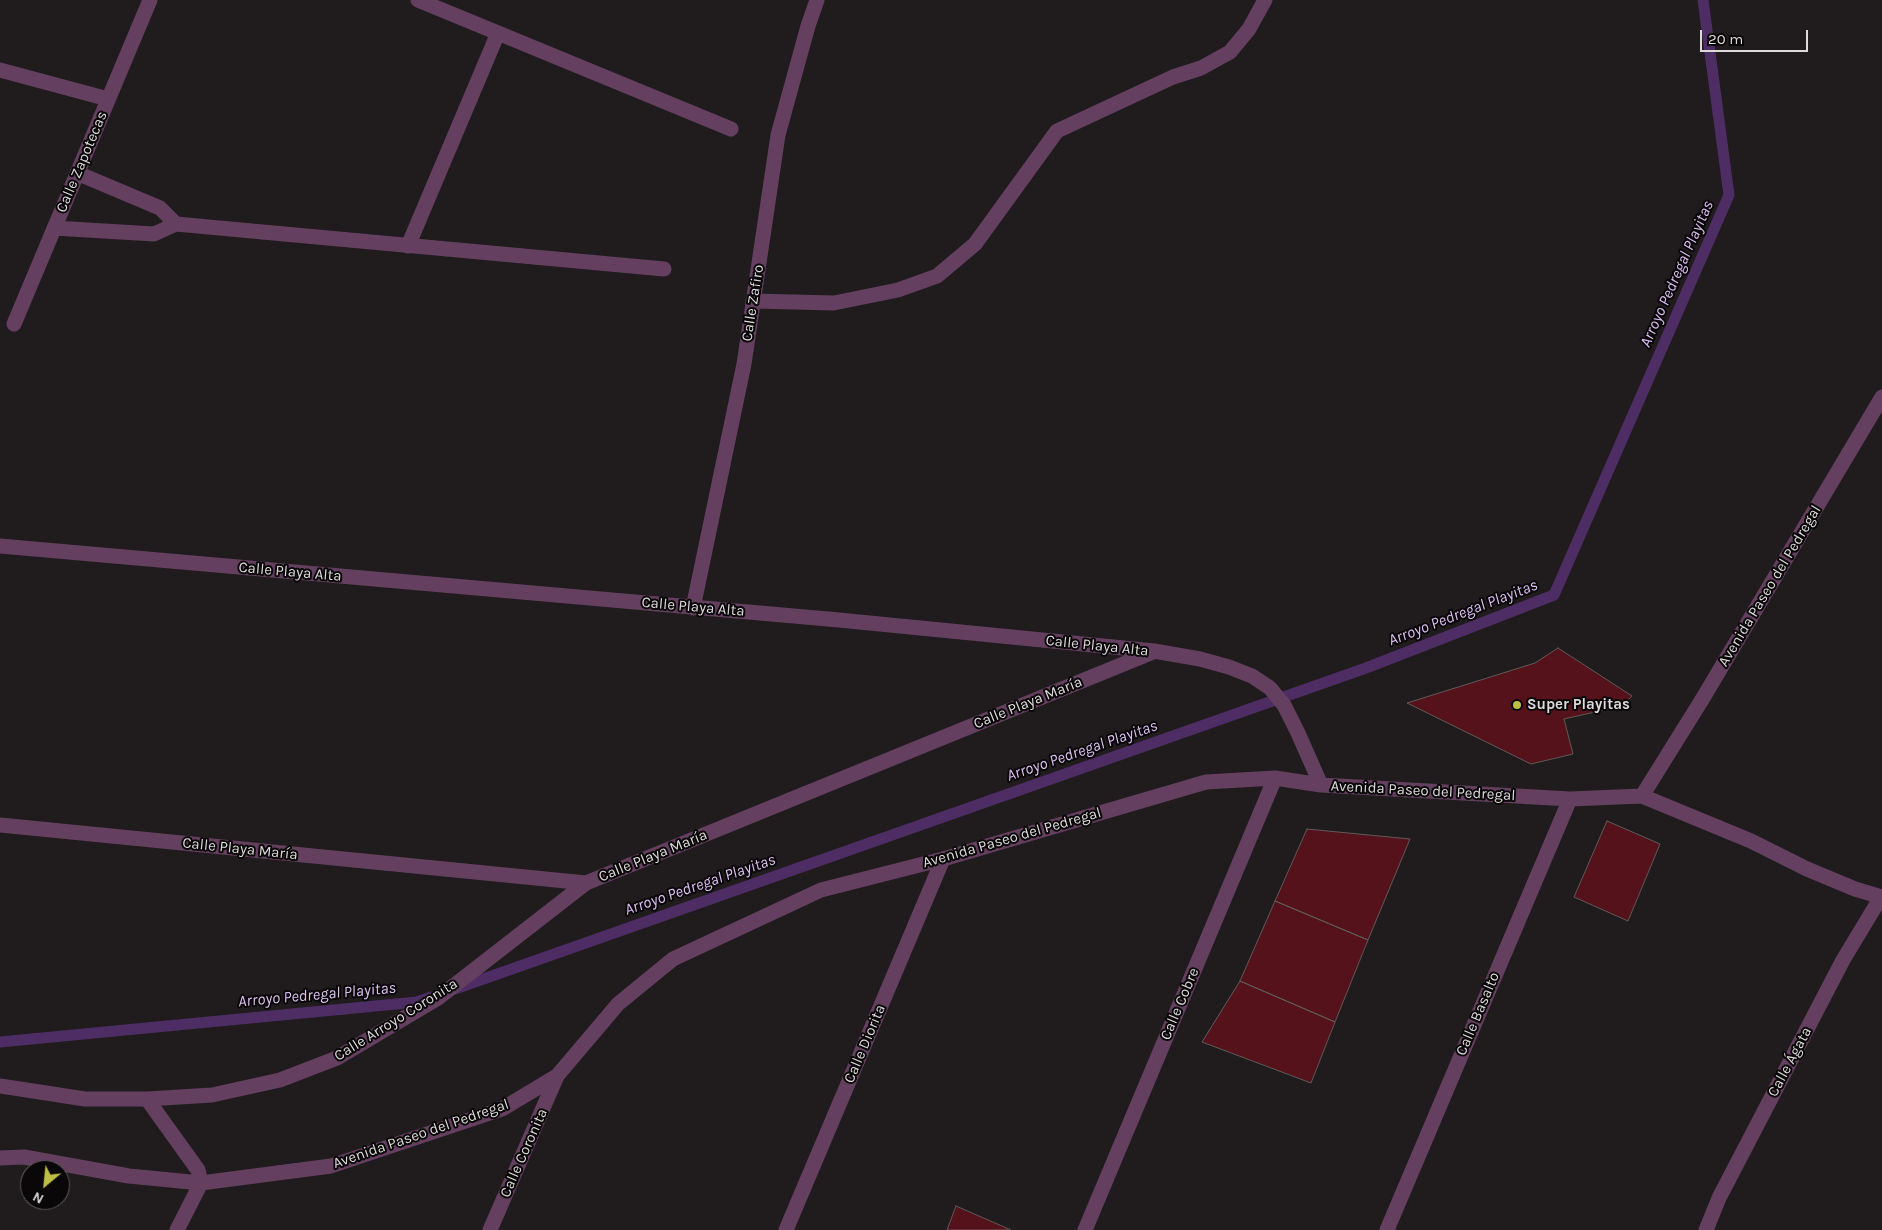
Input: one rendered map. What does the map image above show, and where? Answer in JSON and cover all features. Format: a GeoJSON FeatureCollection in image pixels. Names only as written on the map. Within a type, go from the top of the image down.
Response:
{"type":"FeatureCollection","features":[{"type":"Feature","properties":{"kind":"street","name":"Calle Zapotecas"},"geometry":{"type":"LineString","coordinates":[[14,324],[150,0]]}},
{"type":"Feature","properties":{"kind":"street"},"geometry":{"type":"LineString","coordinates":[[418,0],[731,129]]}},
{"type":"Feature","properties":{"kind":"street","name":"Calle Zafiro"},"geometry":{"type":"LineString","coordinates":[[693,608],[744,364],[778,135],[817,0]]}},
{"type":"Feature","properties":{"kind":"street"},"geometry":{"type":"LineString","coordinates":[[753,302],[834,303],[898,290],[937,276],[975,244],[1057,132],[1173,77],[1201,68],[1230,52],[1249,29],[1264,0]]}},
{"type":"Feature","properties":{"kind":"street"},"geometry":{"type":"LineString","coordinates":[[408,246],[498,33]]}},
{"type":"Feature","properties":{"kind":"street"},"geometry":{"type":"LineString","coordinates":[[0,70],[108,99]]}},
{"type":"Feature","properties":{"kind":"street"},"geometry":{"type":"LineString","coordinates":[[77,173],[160,208],[176,224]]}},
{"type":"Feature","properties":{"kind":"street"},"geometry":{"type":"LineString","coordinates":[[54,228],[154,234],[176,224],[664,269]]}},
{"type":"Feature","properties":{"kind":"street","name":"Avenida Paseo del Pedregal"},"geometry":{"type":"LineString","coordinates":[[0,1158],[24,1157],[130,1176],[201,1183],[331,1166],[502,1109],[558,1076],[618,1004],[673,958],[822,890],[943,859],[1206,782],[1275,778],[1321,785],[1570,799],[1642,796],[1703,698],[1882,397]]}},
{"type":"Feature","properties":{"kind":"street","name":"Calle Playa Alta"},"geometry":{"type":"LineString","coordinates":[[0,546],[839,620],[1154,652],[1200,659],[1252,676],[1270,688],[1284,705],[1321,785]]}},
{"type":"Feature","properties":{"kind":"street","name":"Calle Playa María"},"geometry":{"type":"LineString","coordinates":[[0,825],[586,883],[1154,652]]}},
{"type":"Feature","properties":{"kind":"street","name":"Calle Cobre"},"geometry":{"type":"LineString","coordinates":[[1085,1230],[1275,778]]}},
{"type":"Feature","properties":{"kind":"street"},"geometry":{"type":"LineString","coordinates":[[1642,796],[1751,841],[1815,873],[1881,897]]}},
{"type":"Feature","properties":{"kind":"street","name":"Calle Basalto"},"geometry":{"type":"LineString","coordinates":[[1387,1230],[1570,799]]}},
{"type":"Feature","properties":{"kind":"street","name":"Calle Diorita"},"geometry":{"type":"LineString","coordinates":[[786,1230],[943,859]]}},
{"type":"Feature","properties":{"kind":"street","name":"Calle Arroyo Coronita"},"geometry":{"type":"LineString","coordinates":[[0,1086],[86,1099],[147,1099],[212,1095],[280,1080],[338,1058],[438,998],[586,883]]}},
{"type":"Feature","properties":{"kind":"street","name":"Calle Ágata"},"geometry":{"type":"LineString","coordinates":[[1706,1230],[1719,1198],[1843,960],[1881,897]]}},
{"type":"Feature","properties":{"kind":"street","name":"Calle Coronita"},"geometry":{"type":"LineString","coordinates":[[490,1230],[558,1076]]}},
{"type":"Feature","properties":{"kind":"street"},"geometry":{"type":"LineString","coordinates":[[147,1099],[198,1170],[201,1183],[177,1230]]}},
{"type":"Feature","properties":{"kind":"building","name":"Super Playitas"},"geometry":{"type":"Polygon","coordinates":[[[1558,648],[1632,696],[1622,706],[1564,719],[1573,754],[1531,764],[1407,703],[1535,663],[1558,648]]]}},
{"type":"Feature","properties":{"kind":"building"},"geometry":{"type":"Polygon","coordinates":[[[1607,821],[1660,844],[1628,921],[1574,897],[1607,821]]]}},
{"type":"Feature","properties":{"kind":"building"},"geometry":{"type":"Polygon","coordinates":[[[1307,829],[1410,839],[1368,940],[1275,901],[1307,829]]]}},
{"type":"Feature","properties":{"kind":"building"},"geometry":{"type":"Polygon","coordinates":[[[1275,901],[1368,940],[1335,1022],[1240,981],[1275,901]]]}},
{"type":"Feature","properties":{"kind":"building"},"geometry":{"type":"Polygon","coordinates":[[[1240,981],[1335,1022],[1311,1083],[1202,1042],[1240,981]]]}},
{"type":"Feature","properties":{"kind":"building"},"geometry":{"type":"Polygon","coordinates":[[[956,1206],[1011,1230],[947,1230],[956,1206]]]}},
{"type":"Feature","properties":{"kind":"waterway","name":"Arroyo Pedregal Playitas"},"geometry":{"type":"LineString","coordinates":[[455,989],[1366,668],[1554,595],[1729,195],[1703,0]]}},
{"type":"Feature","properties":{"kind":"waterway","name":"Arroyo Pedregal Playitas"},"geometry":{"type":"LineString","coordinates":[[0,1042],[417,1002],[431,997]]}},
{"type":"Feature","properties":{"kind":"place","name":"Super Playitas"},"geometry":{"type":"Point","coordinates":[1517,705]}}]}
